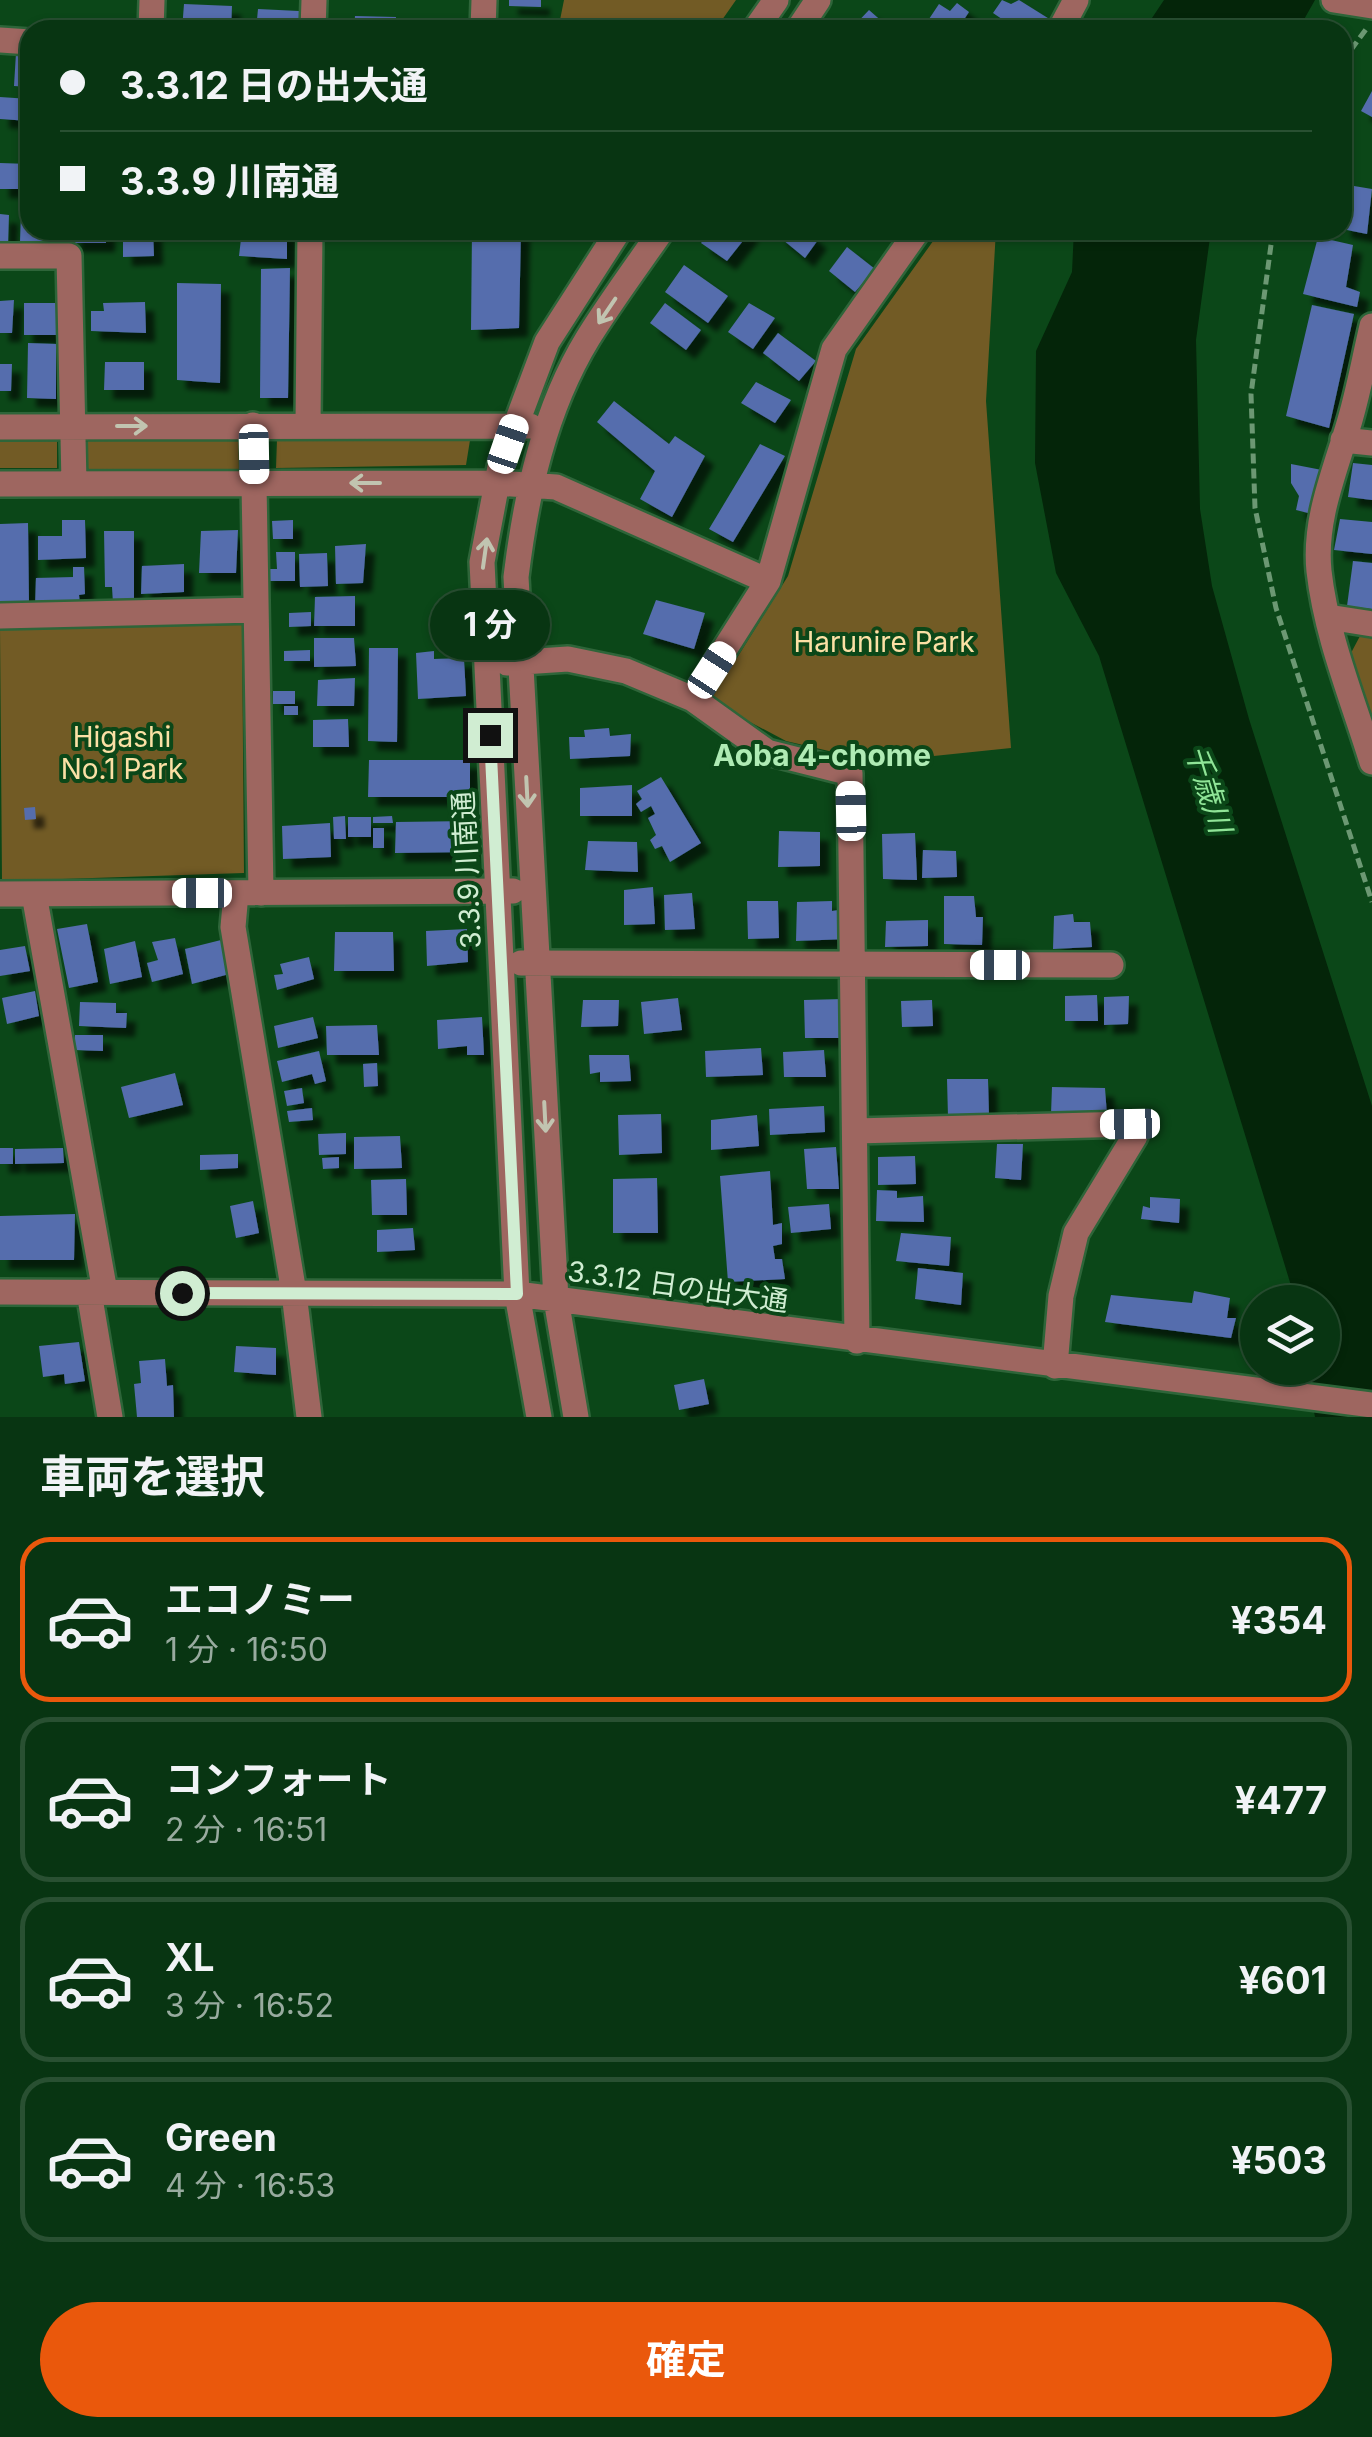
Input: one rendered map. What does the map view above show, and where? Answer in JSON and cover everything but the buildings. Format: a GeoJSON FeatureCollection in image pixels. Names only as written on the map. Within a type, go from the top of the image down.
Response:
{"type":"FeatureCollection","features":[{"type":"Feature","properties":{"kind":"street"},"geometry":{"type":"LineString","coordinates":[[1334,0],[1368,10]]}},
{"type":"Feature","properties":{"kind":"street"},"geometry":{"type":"LineString","coordinates":[[308,424],[310,240]]}},
{"type":"Feature","properties":{"kind":"street","name":"3.3.9 川南通"},"geometry":{"type":"LineString","coordinates":[[539,1417],[517,1294],[482,562],[497,482],[547,342],[613,240]]}},
{"type":"Feature","properties":{"kind":"street"},"geometry":{"type":"LineString","coordinates":[[576,1417],[556,1299],[516,578],[530,486],[547,430],[587,340],[655,240]]}},
{"type":"Feature","properties":{"kind":"street"},"geometry":{"type":"LineString","coordinates":[[693,699],[768,581],[834,349],[911,240]]}},
{"type":"Feature","properties":{"kind":"street"},"geometry":{"type":"LineString","coordinates":[[0,256],[69,256],[74,484]]}},
{"type":"Feature","properties":{"kind":"street"},"geometry":{"type":"LineString","coordinates":[[1372,326],[1322,518],[1319,568],[1328,617],[1372,762]]}},
{"type":"Feature","properties":{"kind":"street"},"geometry":{"type":"LineString","coordinates":[[0,426],[515,423],[547,430]]}},
{"type":"Feature","properties":{"kind":"street"},"geometry":{"type":"LineString","coordinates":[[253,425],[256,610],[248,893],[233,926],[294,1293],[309,1417]]}},
{"type":"Feature","properties":{"kind":"street"},"geometry":{"type":"LineString","coordinates":[[1343,440],[1372,444]]}},
{"type":"Feature","properties":{"kind":"street"},"geometry":{"type":"LineString","coordinates":[[0,484],[497,482],[556,486],[768,581]]}},
{"type":"Feature","properties":{"kind":"street"},"geometry":{"type":"LineString","coordinates":[[0,616],[256,610]]}},
{"type":"Feature","properties":{"kind":"street"},"geometry":{"type":"LineString","coordinates":[[1328,617],[1372,624]]}},
{"type":"Feature","properties":{"kind":"street"},"geometry":{"type":"LineString","coordinates":[[487,663],[568,659],[626,671],[693,699],[767,752],[850,773],[857,1341]]}},
{"type":"Feature","properties":{"kind":"street"},"geometry":{"type":"LineString","coordinates":[[0,894],[533,891]]}},
{"type":"Feature","properties":{"kind":"street"},"geometry":{"type":"LineString","coordinates":[[34,894],[97,1292],[110,1417]]}},
{"type":"Feature","properties":{"kind":"street"},"geometry":{"type":"LineString","coordinates":[[501,964],[536,961],[1111,965]]}},
{"type":"Feature","properties":{"kind":"street"},"geometry":{"type":"LineString","coordinates":[[855,1130],[1130,1124],[1135,1136],[1076,1234],[1060,1296],[1055,1366]]}},
{"type":"Feature","properties":{"kind":"street","name":"3.3.12 日の出大通"},"geometry":{"type":"LineString","coordinates":[[0,1292],[517,1294],[1372,1406]]}},
{"type":"Feature","properties":{"kind":"path"},"geometry":{"type":"LineString","coordinates":[[1352,42],[1368,10]]}},
{"type":"Feature","properties":{"kind":"path"},"geometry":{"type":"LineString","coordinates":[[1272,240],[1251,394],[1256,508],[1276,608],[1372,902]]}},
{"type":"Feature","properties":{"kind":"green space"},"geometry":{"type":"Polygon","coordinates":[[[564,0],[736,0],[722,20],[560,20],[564,0]]]}},
{"type":"Feature","properties":{"kind":"green space","name":"Harunire Park"},"geometry":{"type":"Polygon","coordinates":[[[934,240],[995,240],[986,401],[1011,748],[876,762],[786,741],[710,701],[788,576],[856,349],[934,240]]]}},
{"type":"Feature","properties":{"kind":"green space"},"geometry":{"type":"Polygon","coordinates":[[[240,434],[239,471],[88,472],[88,436],[240,434]]]}},
{"type":"Feature","properties":{"kind":"green space"},"geometry":{"type":"Polygon","coordinates":[[[471,434],[466,465],[276,468],[277,439],[471,434]]]}},
{"type":"Feature","properties":{"kind":"green space"},"geometry":{"type":"Polygon","coordinates":[[[0,438],[57,438],[57,468],[0,468],[0,438]]]}},
{"type":"Feature","properties":{"kind":"green space","name":"Higashi No.1 Park"},"geometry":{"type":"Polygon","coordinates":[[[242,625],[244,873],[2,881],[0,628],[242,625]]]}},
{"type":"Feature","properties":{"kind":"green space"},"geometry":{"type":"Polygon","coordinates":[[[1360,636],[1372,638],[1372,723],[1351,653],[1360,636]]]}},
{"type":"Feature","properties":{"kind":"water"},"geometry":{"type":"Polygon","coordinates":[[[1164,0],[1315,0],[1304,20],[1151,20],[1164,0]]]}},
{"type":"Feature","properties":{"kind":"water","name":"千歳川"},"geometry":{"type":"Polygon","coordinates":[[[1074,240],[1210,240],[1196,340],[1200,509],[1212,586],[1249,719],[1372,1106],[1372,1417],[1315,1417],[1309,1385],[1340,1385],[1340,1285],[1291,1285],[1099,656],[1056,573],[1035,463],[1036,351],[1072,272],[1074,240]]]}},
{"type":"Feature","properties":{"kind":"district","name":"Aoba 4-chome"},"geometry":{"type":"Point","coordinates":[822,756]}},
{"type":"Feature","properties":{"kind":"route"},"geometry":{"type":"LineString","coordinates":[[182,1293],[517,1294],[490,735]]}}]}
